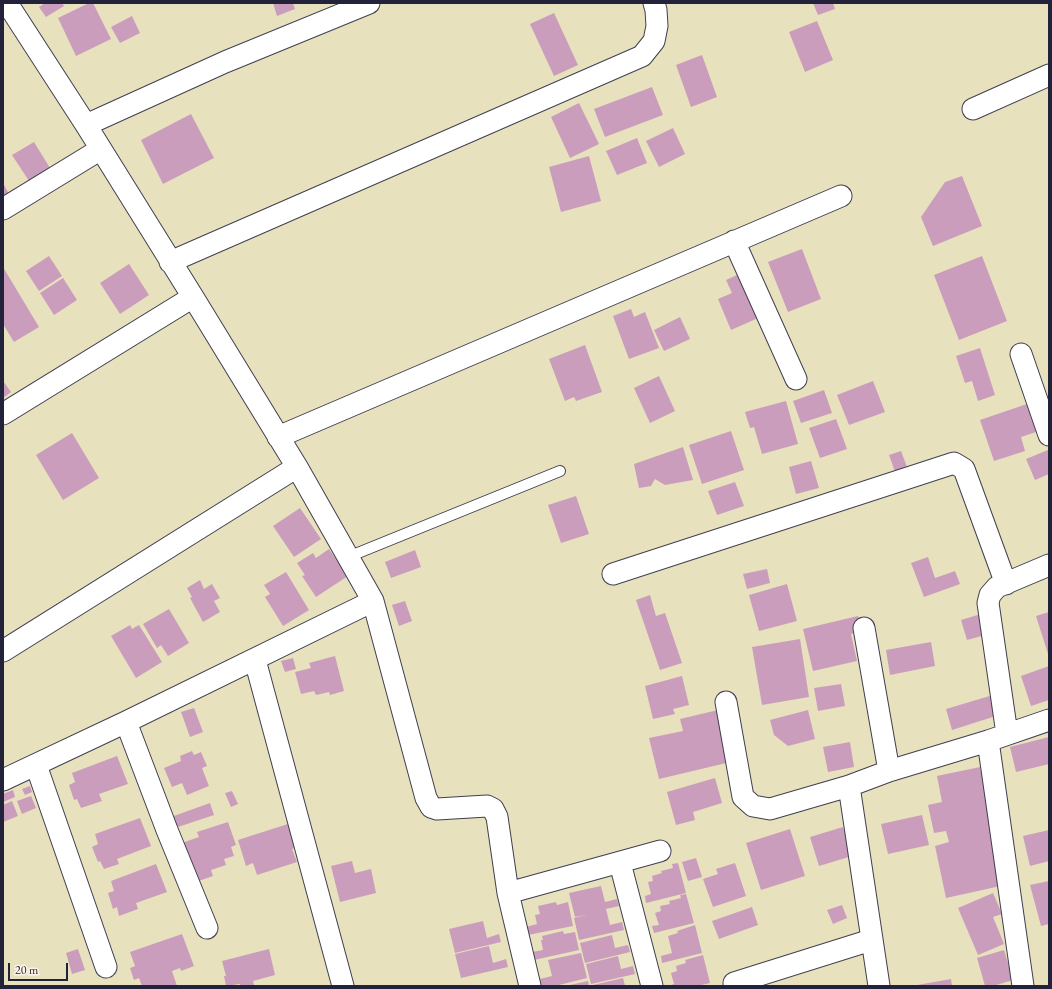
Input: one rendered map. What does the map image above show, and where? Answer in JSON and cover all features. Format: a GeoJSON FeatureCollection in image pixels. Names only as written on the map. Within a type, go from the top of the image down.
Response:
{"type":"FeatureCollection","features":[{"type":"Feature","properties":{"kind":"street"},"geometry":{"type":"LineString","coordinates":[[86,125],[225,62],[369,3]]}},
{"type":"Feature","properties":{"kind":"street"},"geometry":{"type":"LineString","coordinates":[[170,262],[642,56],[654,41],[657,26],[654,3]]}},
{"type":"Feature","properties":{"kind":"street"},"geometry":{"type":"LineString","coordinates":[[6,5],[86,125],[170,262],[193,296],[297,467],[373,601],[426,798],[431,807],[438,810],[487,806],[493,809],[497,817],[508,893],[530,986]]}},
{"type":"Feature","properties":{"kind":"street"},"geometry":{"type":"LineString","coordinates":[[973,109],[1049,76]]}},
{"type":"Feature","properties":{"kind":"street"},"geometry":{"type":"LineString","coordinates":[[3,209],[101,149]]}},
{"type":"Feature","properties":{"kind":"street"},"geometry":{"type":"LineString","coordinates":[[278,437],[841,196]]}},
{"type":"Feature","properties":{"kind":"street"},"geometry":{"type":"LineString","coordinates":[[734,241],[796,379]]}},
{"type":"Feature","properties":{"kind":"street"},"geometry":{"type":"LineString","coordinates":[[3,414],[193,296]]}},
{"type":"Feature","properties":{"kind":"street"},"geometry":{"type":"LineString","coordinates":[[1021,354],[1049,435]]}},
{"type":"Feature","properties":{"kind":"street"},"geometry":{"type":"LineString","coordinates":[[613,574],[954,464],[964,469],[966,473],[1006,584]]}},
{"type":"Feature","properties":{"kind":"street"},"geometry":{"type":"LineString","coordinates":[[3,651],[297,467]]}},
{"type":"Feature","properties":{"kind":"street"},"geometry":{"type":"LineString","coordinates":[[1023,986],[998,738],[988,603],[990,595],[997,587],[1049,565]]}},
{"type":"Feature","properties":{"kind":"street"},"geometry":{"type":"LineString","coordinates":[[3,780],[36,766],[373,601]]}},
{"type":"Feature","properties":{"kind":"street"},"geometry":{"type":"LineString","coordinates":[[864,628],[890,771]]}},
{"type":"Feature","properties":{"kind":"street"},"geometry":{"type":"LineString","coordinates":[[255,660],[344,986]]}},
{"type":"Feature","properties":{"kind":"street"},"geometry":{"type":"LineString","coordinates":[[726,702],[743,797],[753,806],[770,809],[849,786],[890,771],[998,738],[1049,720]]}},
{"type":"Feature","properties":{"kind":"street"},"geometry":{"type":"LineString","coordinates":[[126,722],[167,830],[207,928]]}},
{"type":"Feature","properties":{"kind":"street"},"geometry":{"type":"LineString","coordinates":[[36,766],[106,967]]}},
{"type":"Feature","properties":{"kind":"street"},"geometry":{"type":"LineString","coordinates":[[849,786],[879,986]]}},
{"type":"Feature","properties":{"kind":"street"},"geometry":{"type":"LineString","coordinates":[[508,893],[660,851]]}},
{"type":"Feature","properties":{"kind":"street"},"geometry":{"type":"LineString","coordinates":[[620,862],[652,986]]}},
{"type":"Feature","properties":{"kind":"street"},"geometry":{"type":"LineString","coordinates":[[734,983],[871,940]]}},
{"type":"Feature","properties":{"kind":"lane"},"geometry":{"type":"LineString","coordinates":[[348,557],[560,471]]}},
{"type":"Feature","properties":{"kind":"building"},"geometry":{"type":"Polygon","coordinates":[[[45,3],[62,3],[64,6],[46,17],[39,7],[45,3]]]}},
{"type":"Feature","properties":{"kind":"building"},"geometry":{"type":"Polygon","coordinates":[[[89,3],[93,3],[111,39],[76,56],[58,18],[89,3]]]}},
{"type":"Feature","properties":{"kind":"building"},"geometry":{"type":"Polygon","coordinates":[[[273,3],[293,3],[295,9],[277,16],[273,3]]]}},
{"type":"Feature","properties":{"kind":"building"},"geometry":{"type":"Polygon","coordinates":[[[813,3],[833,3],[835,9],[818,15],[813,3]]]}},
{"type":"Feature","properties":{"kind":"building"},"geometry":{"type":"Polygon","coordinates":[[[554,13],[578,65],[554,76],[530,24],[554,13]]]}},
{"type":"Feature","properties":{"kind":"building"},"geometry":{"type":"Polygon","coordinates":[[[132,16],[140,33],[120,43],[111,27],[132,16]]]}},
{"type":"Feature","properties":{"kind":"building"},"geometry":{"type":"Polygon","coordinates":[[[817,21],[833,60],[805,72],[789,32],[817,21]]]}},
{"type":"Feature","properties":{"kind":"building"},"geometry":{"type":"Polygon","coordinates":[[[702,55],[717,97],[691,107],[676,65],[702,55]]]}},
{"type":"Feature","properties":{"kind":"building"},"geometry":{"type":"Polygon","coordinates":[[[652,87],[663,115],[605,137],[594,109],[652,87]]]}},
{"type":"Feature","properties":{"kind":"building"},"geometry":{"type":"Polygon","coordinates":[[[579,103],[599,144],[570,158],[551,117],[579,103]]]}},
{"type":"Feature","properties":{"kind":"building"},"geometry":{"type":"Polygon","coordinates":[[[191,114],[214,158],[163,184],[141,140],[191,114]]]}},
{"type":"Feature","properties":{"kind":"building"},"geometry":{"type":"Polygon","coordinates":[[[673,128],[685,154],[659,167],[646,141],[673,128]]]}},
{"type":"Feature","properties":{"kind":"building"},"geometry":{"type":"Polygon","coordinates":[[[637,138],[647,163],[617,175],[606,151],[637,138]]]}},
{"type":"Feature","properties":{"kind":"building"},"geometry":{"type":"Polygon","coordinates":[[[34,142],[50,168],[29,181],[12,155],[34,142]]]}},
{"type":"Feature","properties":{"kind":"building"},"geometry":{"type":"Polygon","coordinates":[[[589,156],[601,201],[561,212],[549,167],[589,156]]]}},
{"type":"Feature","properties":{"kind":"building"},"geometry":{"type":"Polygon","coordinates":[[[962,176],[982,226],[933,246],[921,217],[945,182],[962,176]]]}},
{"type":"Feature","properties":{"kind":"building"},"geometry":{"type":"Polygon","coordinates":[[[3,183],[9,194],[3,198],[3,183]]]}},
{"type":"Feature","properties":{"kind":"building"},"geometry":{"type":"Polygon","coordinates":[[[802,249],[821,299],[788,312],[768,262],[802,249]]]}},
{"type":"Feature","properties":{"kind":"building"},"geometry":{"type":"Polygon","coordinates":[[[49,256],[62,276],[39,291],[26,271],[49,256]]]}},
{"type":"Feature","properties":{"kind":"building"},"geometry":{"type":"Polygon","coordinates":[[[982,256],[1007,321],[959,340],[934,275],[982,256]]]}},
{"type":"Feature","properties":{"kind":"building"},"geometry":{"type":"Polygon","coordinates":[[[129,264],[149,295],[120,314],[100,283],[129,264]]]}},
{"type":"Feature","properties":{"kind":"building"},"geometry":{"type":"Polygon","coordinates":[[[3,267],[39,327],[14,342],[3,324],[3,267]]]}},
{"type":"Feature","properties":{"kind":"building"},"geometry":{"type":"Polygon","coordinates":[[[746,271],[765,315],[731,330],[718,299],[732,293],[726,280],[746,271]]]}},
{"type":"Feature","properties":{"kind":"building"},"geometry":{"type":"Polygon","coordinates":[[[63,278],[77,300],[54,315],[40,293],[63,278]]]}},
{"type":"Feature","properties":{"kind":"building"},"geometry":{"type":"Polygon","coordinates":[[[631,309],[634,317],[645,312],[659,348],[629,359],[613,316],[631,309]]]}},
{"type":"Feature","properties":{"kind":"building"},"geometry":{"type":"Polygon","coordinates":[[[680,317],[690,339],[664,351],[654,330],[680,317]]]}},
{"type":"Feature","properties":{"kind":"building"},"geometry":{"type":"Polygon","coordinates":[[[585,345],[602,392],[576,401],[574,397],[565,401],[549,359],[585,345]]]}},
{"type":"Feature","properties":{"kind":"building"},"geometry":{"type":"Polygon","coordinates":[[[980,348],[995,395],[978,401],[972,381],[965,383],[956,356],[980,348]]]}},
{"type":"Feature","properties":{"kind":"building"},"geometry":{"type":"Polygon","coordinates":[[[659,376],[675,411],[650,423],[634,388],[659,376]]]}},
{"type":"Feature","properties":{"kind":"building"},"geometry":{"type":"Polygon","coordinates":[[[3,381],[11,392],[3,398],[3,381]]]}},
{"type":"Feature","properties":{"kind":"building"},"geometry":{"type":"Polygon","coordinates":[[[873,381],[885,412],[849,425],[837,395],[873,381]]]}},
{"type":"Feature","properties":{"kind":"building"},"geometry":{"type":"Polygon","coordinates":[[[824,390],[832,413],[801,423],[793,401],[824,390]]]}},
{"type":"Feature","properties":{"kind":"building"},"geometry":{"type":"Polygon","coordinates":[[[786,401],[798,444],[762,454],[754,427],[750,428],[745,412],[786,401]]]}},
{"type":"Feature","properties":{"kind":"building"},"geometry":{"type":"Polygon","coordinates":[[[1027,404],[1036,432],[1021,437],[1025,451],[994,461],[980,420],[1027,404]]]}},
{"type":"Feature","properties":{"kind":"building"},"geometry":{"type":"Polygon","coordinates":[[[836,419],[847,449],[820,458],[809,428],[836,419]]]}},
{"type":"Feature","properties":{"kind":"building"},"geometry":{"type":"Polygon","coordinates":[[[731,431],[744,470],[702,484],[689,445],[731,431]]]}},
{"type":"Feature","properties":{"kind":"building"},"geometry":{"type":"Polygon","coordinates":[[[72,433],[99,478],[63,500],[36,455],[72,433]]]}},
{"type":"Feature","properties":{"kind":"building"},"geometry":{"type":"Polygon","coordinates":[[[683,447],[693,480],[665,485],[655,479],[651,486],[639,488],[634,464],[683,447]]]}},
{"type":"Feature","properties":{"kind":"building"},"geometry":{"type":"Polygon","coordinates":[[[1048,450],[1049,474],[1035,480],[1026,459],[1048,450]]]}},
{"type":"Feature","properties":{"kind":"building"},"geometry":{"type":"Polygon","coordinates":[[[901,451],[907,467],[895,472],[889,455],[901,451]]]}},
{"type":"Feature","properties":{"kind":"building"},"geometry":{"type":"Polygon","coordinates":[[[811,461],[819,488],[796,494],[789,467],[811,461]]]}},
{"type":"Feature","properties":{"kind":"building"},"geometry":{"type":"Polygon","coordinates":[[[735,482],[744,506],[717,515],[708,491],[735,482]]]}},
{"type":"Feature","properties":{"kind":"building"},"geometry":{"type":"Polygon","coordinates":[[[576,496],[589,534],[561,543],[548,505],[576,496]]]}},
{"type":"Feature","properties":{"kind":"building"},"geometry":{"type":"Polygon","coordinates":[[[300,508],[321,539],[294,557],[273,526],[300,508]]]}},
{"type":"Feature","properties":{"kind":"building"},"geometry":{"type":"Polygon","coordinates":[[[329,549],[348,576],[316,597],[302,576],[305,575],[297,563],[313,553],[316,558],[329,549]]]}},
{"type":"Feature","properties":{"kind":"building"},"geometry":{"type":"Polygon","coordinates":[[[415,550],[421,567],[391,578],[385,562],[415,550]]]}},
{"type":"Feature","properties":{"kind":"building"},"geometry":{"type":"Polygon","coordinates":[[[928,557],[935,578],[955,571],[960,584],[924,597],[911,563],[928,557]]]}},
{"type":"Feature","properties":{"kind":"building"},"geometry":{"type":"Polygon","coordinates":[[[767,569],[770,583],[747,589],[743,574],[767,569]]]}},
{"type":"Feature","properties":{"kind":"building"},"geometry":{"type":"Polygon","coordinates":[[[286,572],[309,610],[283,626],[265,597],[270,594],[264,585],[286,572]]]}},
{"type":"Feature","properties":{"kind":"building"},"geometry":{"type":"Polygon","coordinates":[[[200,580],[204,589],[212,584],[220,598],[214,601],[220,612],[203,622],[190,598],[192,597],[187,588],[200,580]]]}},
{"type":"Feature","properties":{"kind":"building"},"geometry":{"type":"Polygon","coordinates":[[[787,584],[797,621],[759,631],[749,595],[787,584]]]}},
{"type":"Feature","properties":{"kind":"building"},"geometry":{"type":"Polygon","coordinates":[[[650,595],[656,616],[665,613],[682,663],[660,670],[636,600],[650,595]]]}},
{"type":"Feature","properties":{"kind":"building"},"geometry":{"type":"Polygon","coordinates":[[[405,601],[412,621],[399,626],[392,605],[405,601]]]}},
{"type":"Feature","properties":{"kind":"building"},"geometry":{"type":"Polygon","coordinates":[[[169,609],[189,643],[168,656],[161,645],[157,648],[143,624],[169,609]]]}},
{"type":"Feature","properties":{"kind":"building"},"geometry":{"type":"Polygon","coordinates":[[[1049,612],[1049,657],[1036,616],[1049,612]]]}},
{"type":"Feature","properties":{"kind":"building"},"geometry":{"type":"Polygon","coordinates":[[[984,613],[989,634],[967,640],[961,620],[984,613]]]}},
{"type":"Feature","properties":{"kind":"building"},"geometry":{"type":"Polygon","coordinates":[[[858,616],[861,631],[851,634],[857,661],[813,671],[803,629],[858,616]]]}},
{"type":"Feature","properties":{"kind":"building"},"geometry":{"type":"Polygon","coordinates":[[[130,625],[132,629],[139,625],[162,662],[136,678],[111,636],[130,625]]]}},
{"type":"Feature","properties":{"kind":"building"},"geometry":{"type":"Polygon","coordinates":[[[800,639],[809,697],[762,705],[752,647],[800,639]]]}},
{"type":"Feature","properties":{"kind":"building"},"geometry":{"type":"Polygon","coordinates":[[[931,642],[935,666],[890,675],[886,650],[931,642]]]}},
{"type":"Feature","properties":{"kind":"building"},"geometry":{"type":"Polygon","coordinates":[[[335,656],[344,691],[330,695],[329,692],[316,695],[314,691],[301,694],[295,672],[311,668],[309,663],[335,656]]]}},
{"type":"Feature","properties":{"kind":"building"},"geometry":{"type":"Polygon","coordinates":[[[293,658],[296,669],[285,672],[281,661],[293,658]]]}},
{"type":"Feature","properties":{"kind":"building"},"geometry":{"type":"Polygon","coordinates":[[[1049,666],[1049,700],[1031,706],[1021,676],[1049,666]]]}},
{"type":"Feature","properties":{"kind":"building"},"geometry":{"type":"Polygon","coordinates":[[[682,676],[689,705],[673,709],[675,714],[653,719],[645,686],[682,676]]]}},
{"type":"Feature","properties":{"kind":"building"},"geometry":{"type":"Polygon","coordinates":[[[841,684],[845,706],[818,711],[814,688],[841,684]]]}},
{"type":"Feature","properties":{"kind":"building"},"geometry":{"type":"Polygon","coordinates":[[[993,695],[999,715],[952,730],[946,709],[993,695]]]}},
{"type":"Feature","properties":{"kind":"building"},"geometry":{"type":"Polygon","coordinates":[[[194,708],[203,732],[190,737],[181,712],[194,708]]]}},
{"type":"Feature","properties":{"kind":"building"},"geometry":{"type":"Polygon","coordinates":[[[718,710],[739,760],[659,779],[649,738],[683,731],[680,719],[718,710]]]}},
{"type":"Feature","properties":{"kind":"building"},"geometry":{"type":"Polygon","coordinates":[[[808,710],[815,739],[788,746],[774,735],[770,720],[808,710]]]}},
{"type":"Feature","properties":{"kind":"building"},"geometry":{"type":"Polygon","coordinates":[[[1049,737],[1049,764],[1016,772],[1010,747],[1049,737]]]}},
{"type":"Feature","properties":{"kind":"building"},"geometry":{"type":"Polygon","coordinates":[[[850,742],[854,767],[828,772],[823,747],[850,742]]]}},
{"type":"Feature","properties":{"kind":"building"},"geometry":{"type":"Polygon","coordinates":[[[192,751],[194,755],[201,752],[207,766],[202,768],[209,786],[187,795],[182,783],[172,787],[164,768],[181,761],[180,756],[192,751]]]}},
{"type":"Feature","properties":{"kind":"building"},"geometry":{"type":"Polygon","coordinates":[[[117,756],[128,784],[99,794],[102,801],[81,808],[77,799],[74,800],[69,785],[75,782],[72,773],[117,756]]]}},
{"type":"Feature","properties":{"kind":"building"},"geometry":{"type":"Polygon","coordinates":[[[980,767],[1005,885],[946,898],[935,846],[949,842],[946,831],[934,833],[928,805],[942,802],[937,776],[980,767]]]}},
{"type":"Feature","properties":{"kind":"building"},"geometry":{"type":"Polygon","coordinates":[[[715,778],[722,803],[693,812],[695,820],[676,825],[667,792],[715,778]]]}},
{"type":"Feature","properties":{"kind":"building"},"geometry":{"type":"Polygon","coordinates":[[[30,786],[32,792],[25,795],[22,789],[30,786]]]}},
{"type":"Feature","properties":{"kind":"building"},"geometry":{"type":"Polygon","coordinates":[[[13,790],[15,797],[3,802],[3,794],[13,790]]]}},
{"type":"Feature","properties":{"kind":"building"},"geometry":{"type":"Polygon","coordinates":[[[232,791],[238,804],[231,807],[225,793],[232,791]]]}},
{"type":"Feature","properties":{"kind":"building"},"geometry":{"type":"Polygon","coordinates":[[[31,796],[36,808],[22,814],[17,801],[31,796]]]}},
{"type":"Feature","properties":{"kind":"building"},"geometry":{"type":"Polygon","coordinates":[[[12,801],[18,816],[3,822],[3,805],[12,801]]]}},
{"type":"Feature","properties":{"kind":"building"},"geometry":{"type":"Polygon","coordinates":[[[210,803],[214,815],[175,828],[171,817],[210,803]]]}},
{"type":"Feature","properties":{"kind":"building"},"geometry":{"type":"Polygon","coordinates":[[[922,815],[929,845],[888,854],[881,824],[922,815]]]}},
{"type":"Feature","properties":{"kind":"building"},"geometry":{"type":"Polygon","coordinates":[[[140,818],[151,846],[117,859],[119,864],[104,869],[100,861],[98,862],[92,847],[98,844],[95,834],[140,818]]]}},
{"type":"Feature","properties":{"kind":"building"},"geometry":{"type":"Polygon","coordinates":[[[228,822],[236,845],[231,847],[234,856],[224,859],[226,865],[211,870],[213,876],[193,883],[179,844],[199,837],[197,832],[228,822]]]}},
{"type":"Feature","properties":{"kind":"building"},"geometry":{"type":"Polygon","coordinates":[[[291,823],[298,847],[292,849],[297,862],[257,875],[253,863],[246,866],[238,840],[291,823]]]}},
{"type":"Feature","properties":{"kind":"building"},"geometry":{"type":"Polygon","coordinates":[[[843,827],[852,856],[819,866],[810,837],[843,827]]]}},
{"type":"Feature","properties":{"kind":"building"},"geometry":{"type":"Polygon","coordinates":[[[790,829],[805,876],[761,890],[746,843],[790,829]]]}},
{"type":"Feature","properties":{"kind":"building"},"geometry":{"type":"Polygon","coordinates":[[[1049,830],[1049,861],[1030,866],[1023,836],[1049,830]]]}},
{"type":"Feature","properties":{"kind":"building"},"geometry":{"type":"Polygon","coordinates":[[[696,858],[702,877],[688,881],[682,862],[696,858]]]}},
{"type":"Feature","properties":{"kind":"building"},"geometry":{"type":"Polygon","coordinates":[[[352,861],[355,873],[371,869],[376,893],[340,902],[331,866],[352,861]]]}},
{"type":"Feature","properties":{"kind":"building"},"geometry":{"type":"Polygon","coordinates":[[[678,863],[686,893],[646,903],[645,896],[651,894],[648,882],[653,881],[652,876],[662,873],[661,871],[673,868],[672,864],[678,863]]]}},
{"type":"Feature","properties":{"kind":"building"},"geometry":{"type":"Polygon","coordinates":[[[735,863],[746,896],[713,907],[703,879],[718,874],[716,869],[735,863]]]}},
{"type":"Feature","properties":{"kind":"building"},"geometry":{"type":"Polygon","coordinates":[[[156,864],[167,892],[136,903],[138,909],[119,916],[117,907],[113,909],[108,893],[114,891],[111,881],[156,864]]]}},
{"type":"Feature","properties":{"kind":"building"},"geometry":{"type":"Polygon","coordinates":[[[1049,881],[1049,924],[1041,926],[1030,885],[1049,881]]]}},
{"type":"Feature","properties":{"kind":"building"},"geometry":{"type":"Polygon","coordinates":[[[601,886],[605,902],[617,899],[619,906],[606,909],[610,925],[622,922],[624,930],[579,940],[574,918],[586,915],[575,917],[569,893],[601,886]]]}},
{"type":"Feature","properties":{"kind":"building"},"geometry":{"type":"Polygon","coordinates":[[[993,893],[1002,914],[993,917],[1004,944],[978,955],[958,908],[993,893]]]}},
{"type":"Feature","properties":{"kind":"building"},"geometry":{"type":"Polygon","coordinates":[[[686,894],[694,923],[654,933],[652,926],[659,925],[655,913],[661,911],[660,906],[670,904],[669,901],[681,898],[680,895],[686,894]]]}},
{"type":"Feature","properties":{"kind":"building"},"geometry":{"type":"Polygon","coordinates":[[[556,902],[557,905],[568,902],[573,926],[528,935],[526,927],[537,924],[535,915],[540,914],[538,906],[556,902]]]}},
{"type":"Feature","properties":{"kind":"building"},"geometry":{"type":"Polygon","coordinates":[[[842,905],[847,918],[833,924],[827,910],[842,905]]]}},
{"type":"Feature","properties":{"kind":"building"},"geometry":{"type":"Polygon","coordinates":[[[752,907],[758,925],[719,939],[712,921],[752,907]]]}},
{"type":"Feature","properties":{"kind":"building"},"geometry":{"type":"Polygon","coordinates":[[[483,921],[487,938],[499,934],[501,942],[455,953],[449,929],[483,921]]]}},
{"type":"Feature","properties":{"kind":"building"},"geometry":{"type":"Polygon","coordinates":[[[695,925],[702,953],[662,963],[661,956],[672,953],[668,936],[678,933],[677,931],[695,925]]]}},
{"type":"Feature","properties":{"kind":"building"},"geometry":{"type":"Polygon","coordinates":[[[563,931],[564,934],[575,932],[579,950],[534,960],[532,952],[543,950],[541,940],[543,940],[542,936],[563,931]]]}},
{"type":"Feature","properties":{"kind":"building"},"geometry":{"type":"Polygon","coordinates":[[[182,934],[194,966],[181,971],[180,968],[172,971],[177,986],[142,986],[139,978],[134,980],[130,968],[135,966],[130,952],[182,934]]]}},
{"type":"Feature","properties":{"kind":"building"},"geometry":{"type":"Polygon","coordinates":[[[612,935],[615,948],[628,945],[630,952],[585,963],[580,943],[612,935]]]}},
{"type":"Feature","properties":{"kind":"building"},"geometry":{"type":"Polygon","coordinates":[[[489,946],[493,963],[506,959],[508,967],[461,978],[455,954],[489,946]]]}},
{"type":"Feature","properties":{"kind":"building"},"geometry":{"type":"Polygon","coordinates":[[[78,949],[85,970],[72,974],[66,953],[78,949]]]}},
{"type":"Feature","properties":{"kind":"building"},"geometry":{"type":"Polygon","coordinates":[[[269,949],[275,975],[253,981],[254,985],[251,986],[240,986],[240,984],[226,986],[224,976],[226,976],[222,961],[269,949]]]}},
{"type":"Feature","properties":{"kind":"building"},"geometry":{"type":"Polygon","coordinates":[[[1004,950],[1013,980],[993,986],[985,986],[977,958],[1004,950]]]}},
{"type":"Feature","properties":{"kind":"building"},"geometry":{"type":"Polygon","coordinates":[[[581,953],[587,978],[555,986],[541,986],[540,979],[552,976],[548,960],[581,953]]]}},
{"type":"Feature","properties":{"kind":"building"},"geometry":{"type":"Polygon","coordinates":[[[703,955],[710,983],[697,986],[668,986],[674,984],[671,973],[677,971],[676,966],[686,963],[685,960],[703,955]]]}},
{"type":"Feature","properties":{"kind":"building"},"geometry":{"type":"Polygon","coordinates":[[[618,956],[621,969],[633,966],[635,974],[591,984],[586,964],[618,956]]]}},
{"type":"Feature","properties":{"kind":"building"},"geometry":{"type":"Polygon","coordinates":[[[623,978],[625,986],[593,985],[623,978]]]}},
{"type":"Feature","properties":{"kind":"building"},"geometry":{"type":"Polygon","coordinates":[[[951,979],[952,986],[917,986],[917,985],[951,979]]]}},
{"type":"Feature","properties":{"kind":"building"},"geometry":{"type":"Polygon","coordinates":[[[588,981],[589,986],[570,986],[570,985],[588,981]]]}}]}
